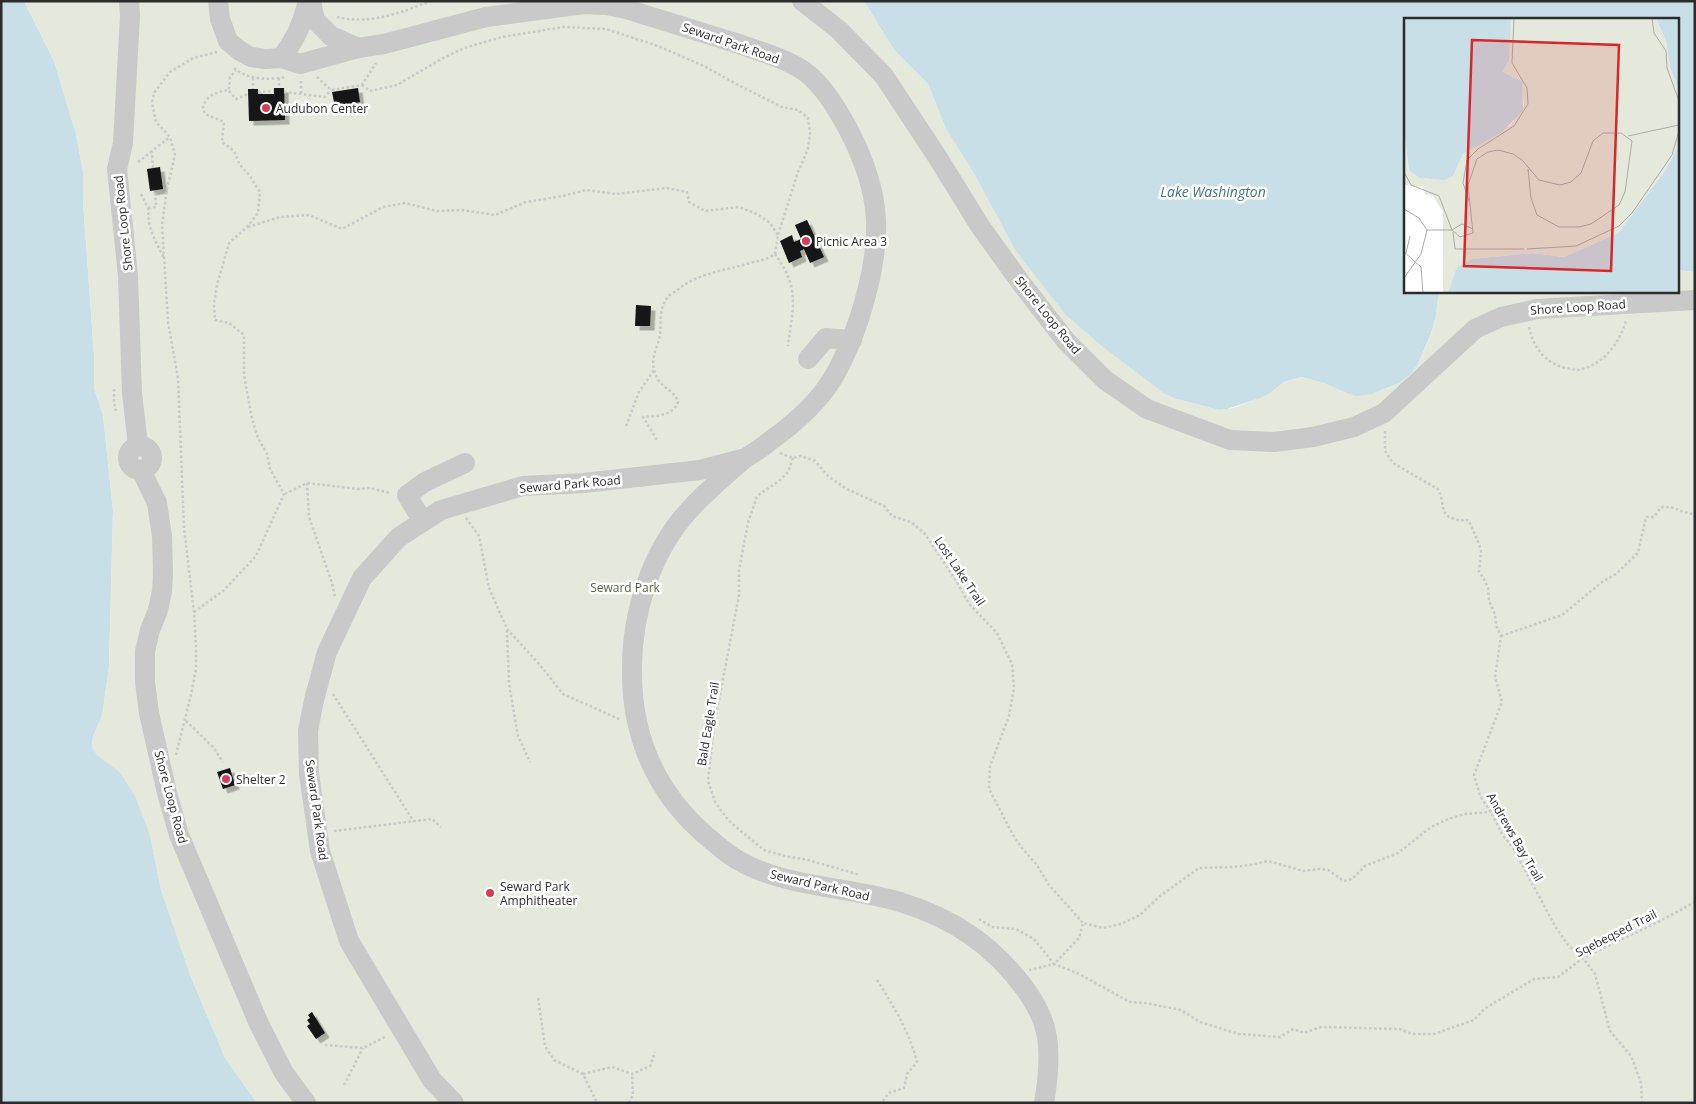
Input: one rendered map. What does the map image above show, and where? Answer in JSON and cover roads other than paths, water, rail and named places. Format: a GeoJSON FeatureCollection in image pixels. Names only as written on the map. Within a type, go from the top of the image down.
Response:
{"type":"FeatureCollection","features":[{"type":"Feature","properties":{"kind":"street","name":"Shore Loop Road"},"geometry":{"type":"LineString","coordinates":[[129,1],[130,16],[123,143],[117,169],[128,276],[132,393],[138,445],[146,446],[152,456],[151,464],[141,470],[157,503],[162,536],[162,591],[145,651],[145,682],[149,713],[167,793],[179,834],[259,1024],[284,1073],[306,1103]]}},
{"type":"Feature","properties":{"kind":"street","name":"Seward Park Road"},"geometry":{"type":"LineString","coordinates":[[218,1],[220,19],[228,41],[240,51],[251,57],[265,59],[282,58],[300,64],[486,17],[584,4],[606,4],[768,54],[804,72],[825,92],[861,153],[870,179],[878,226],[871,282],[852,340],[828,385],[811,406],[771,441],[746,458],[691,508],[666,541],[643,592],[633,640],[632,696],[636,716],[646,751],[658,780],[670,798],[691,822],[726,853],[747,865],[771,875],[897,902],[928,912],[968,932],[997,956],[1013,973],[1036,1006],[1046,1031],[1049,1068],[1044,1103]]}},
{"type":"Feature","properties":{"kind":"street"},"geometry":{"type":"LineString","coordinates":[[282,58],[292,45],[300,29],[309,1]]}},
{"type":"Feature","properties":{"kind":"street"},"geometry":{"type":"LineString","coordinates":[[309,1],[315,20],[331,36],[358,48]]}},
{"type":"Feature","properties":{"kind":"street"},"geometry":{"type":"LineString","coordinates":[[486,17],[504,1]]}},
{"type":"Feature","properties":{"kind":"street","name":"Shore Loop Road"},"geometry":{"type":"LineString","coordinates":[[802,1],[839,30],[884,76],[980,226],[1021,284],[1066,341],[1105,380],[1147,409],[1230,440],[1274,442],[1313,437],[1354,427],[1384,413],[1475,329],[1501,317],[1537,309],[1695,300]]}},
{"type":"Feature","properties":{"kind":"street"},"geometry":{"type":"LineString","coordinates":[[808,359],[826,338],[852,340]]}},
{"type":"Feature","properties":{"kind":"street","name":"Seward Park Road"},"geometry":{"type":"LineString","coordinates":[[454,1103],[432,1080],[349,941],[320,851],[309,774],[308,731],[327,652],[362,578],[399,537],[441,510],[523,486],[584,483],[700,470],[746,458]]}},
{"type":"Feature","properties":{"kind":"street"},"geometry":{"type":"LineString","coordinates":[[423,522],[406,495],[425,482],[465,463]]}},
{"type":"Feature","properties":{"kind":"water"},"geometry":{"type":"Polygon","coordinates":[[[1,1],[24,1],[54,61],[76,134],[83,172],[83,201],[94,355],[94,388],[103,415],[113,510],[109,667],[102,716],[93,736],[92,746],[97,755],[120,772],[135,796],[150,835],[161,890],[191,977],[225,1058],[257,1103],[1,1103],[1,1]]]}},
{"type":"Feature","properties":{"kind":"water","name":"Lake Washington"},"geometry":{"type":"Polygon","coordinates":[[[864,1],[1695,1],[1695,272],[1678,270],[1678,18],[1404,18],[1404,292],[1439,292],[1436,316],[1431,334],[1418,364],[1411,374],[1399,383],[1372,394],[1357,396],[1324,383],[1301,377],[1284,382],[1269,394],[1260,398],[1227,409],[1219,410],[1177,399],[1165,394],[1103,347],[1066,315],[1016,251],[975,175],[946,129],[928,84],[894,50],[864,1]]]}},
{"type":"Feature","properties":{"kind":"place","name":"Audubon Center"},"geometry":{"type":"Point","coordinates":[266,108]}},
{"type":"Feature","properties":{"kind":"place","name":"Picnic Area 3"},"geometry":{"type":"Point","coordinates":[806,241]}},
{"type":"Feature","properties":{"kind":"place","name":"Shelter 2"},"geometry":{"type":"Point","coordinates":[226,779]}},
{"type":"Feature","properties":{"kind":"place","name":"Seward Park Amphitheater"},"geometry":{"type":"Point","coordinates":[490,893]}},
{"type":"Feature","properties":{"kind":"park label","name":"Seward Park"},"geometry":{"type":"Point","coordinates":[625,587]}}]}
